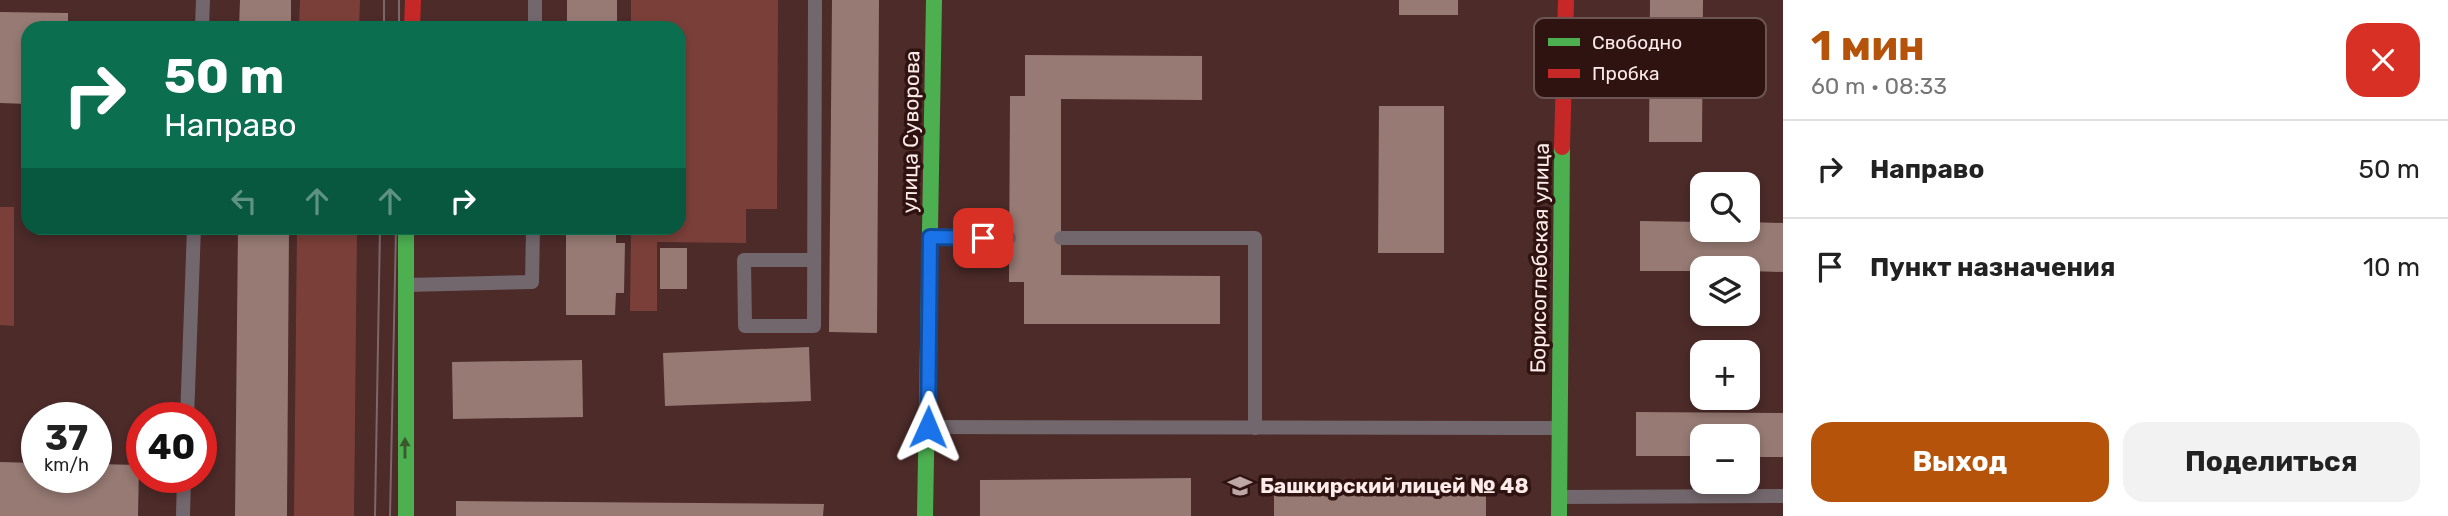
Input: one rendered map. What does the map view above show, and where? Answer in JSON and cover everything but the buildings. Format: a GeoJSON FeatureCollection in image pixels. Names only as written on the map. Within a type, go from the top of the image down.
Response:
{"type":"FeatureCollection","features":[{"type":"Feature","properties":{"kind":"street"},"geometry":{"type":"LineString","coordinates":[[412,0],[412,21]]}},
{"type":"Feature","properties":{"kind":"street","name":"улица Суворова"},"geometry":{"type":"LineString","coordinates":[[925,516],[934,0]]}},
{"type":"Feature","properties":{"kind":"street","name":"Борисоглебская улица"},"geometry":{"type":"LineString","coordinates":[[1565,18],[1566,0]]}},
{"type":"Feature","properties":{"kind":"street","name":"Борисоглебская улица"},"geometry":{"type":"LineString","coordinates":[[1559,516],[1563,98]]}},
{"type":"Feature","properties":{"kind":"street"},"geometry":{"type":"LineString","coordinates":[[406,235],[406,516]]}},
{"type":"Feature","properties":{"kind":"lane"},"geometry":{"type":"LineString","coordinates":[[202,21],[203,0]]}},
{"type":"Feature","properties":{"kind":"lane"},"geometry":{"type":"LineString","coordinates":[[534,21],[535,0]]}},
{"type":"Feature","properties":{"kind":"lane"},"geometry":{"type":"LineString","coordinates":[[814,260],[744,260],[745,326],[814,326],[816,0]]}},
{"type":"Feature","properties":{"kind":"lane"},"geometry":{"type":"LineString","coordinates":[[188,402],[194,235]]}},
{"type":"Feature","properties":{"kind":"lane"},"geometry":{"type":"LineString","coordinates":[[405,285],[532,282],[533,235]]}},
{"type":"Feature","properties":{"kind":"lane"},"geometry":{"type":"LineString","coordinates":[[930,237],[1009,238]]}},
{"type":"Feature","properties":{"kind":"lane"},"geometry":{"type":"LineString","coordinates":[[1061,238],[1255,238],[1255,428]]}},
{"type":"Feature","properties":{"kind":"lane"},"geometry":{"type":"LineString","coordinates":[[928,427],[1560,428]]}},
{"type":"Feature","properties":{"kind":"lane"},"geometry":{"type":"LineString","coordinates":[[183,516],[184,493]]}},
{"type":"Feature","properties":{"kind":"lane"},"geometry":{"type":"LineString","coordinates":[[1559,497],[1783,496]]}},
{"type":"Feature","properties":{"kind":"shaded area"},"geometry":{"type":"Polygon","coordinates":[[[300,0],[360,0],[359,21],[299,21],[300,0]]]}},
{"type":"Feature","properties":{"kind":"shaded area"},"geometry":{"type":"Polygon","coordinates":[[[631,0],[778,0],[777,209],[746,209],[746,243],[657,242],[657,311],[630,311],[631,235],[686,235],[686,21],[631,21],[631,0]]]}},
{"type":"Feature","properties":{"kind":"shaded area"},"geometry":{"type":"Polygon","coordinates":[[[0,207],[14,207],[14,326],[0,325],[0,207]]]}},
{"type":"Feature","properties":{"kind":"shaded area"},"geometry":{"type":"Polygon","coordinates":[[[297,235],[357,235],[354,516],[294,516],[297,235]]]}},
{"type":"Feature","properties":{"kind":"tram line"},"geometry":{"type":"LineString","coordinates":[[384,0],[384,21]]}},
{"type":"Feature","properties":{"kind":"tram line"},"geometry":{"type":"LineString","coordinates":[[399,0],[399,21]]}},
{"type":"Feature","properties":{"kind":"tram line"},"geometry":{"type":"LineString","coordinates":[[375,516],[380,235]]}},
{"type":"Feature","properties":{"kind":"tram line"},"geometry":{"type":"LineString","coordinates":[[390,516],[396,235]]}},
{"type":"Feature","properties":{"kind":"traffic: fast"},"geometry":{"type":"LineString","coordinates":[[925,516],[934,0]]}},
{"type":"Feature","properties":{"kind":"traffic: fast"},"geometry":{"type":"LineString","coordinates":[[1559,516],[1562,147]]}},
{"type":"Feature","properties":{"kind":"traffic: fast"},"geometry":{"type":"LineString","coordinates":[[406,235],[406,516]]}},
{"type":"Feature","properties":{"kind":"traffic: jam"},"geometry":{"type":"LineString","coordinates":[[412,21],[413,0]]}},
{"type":"Feature","properties":{"kind":"traffic: jam"},"geometry":{"type":"LineString","coordinates":[[1566,0],[1566,18]]}},
{"type":"Feature","properties":{"kind":"traffic: jam"},"geometry":{"type":"LineString","coordinates":[[1562,147],[1563,98]]}},
{"type":"Feature","properties":{"kind":"place","name":"Башкирский лицей № 48"},"geometry":{"type":"Point","coordinates":[1240,486]}},
{"type":"Feature","properties":{"kind":"route"},"geometry":{"type":"LineString","coordinates":[[928,427],[930,237],[983,238]]}}]}
